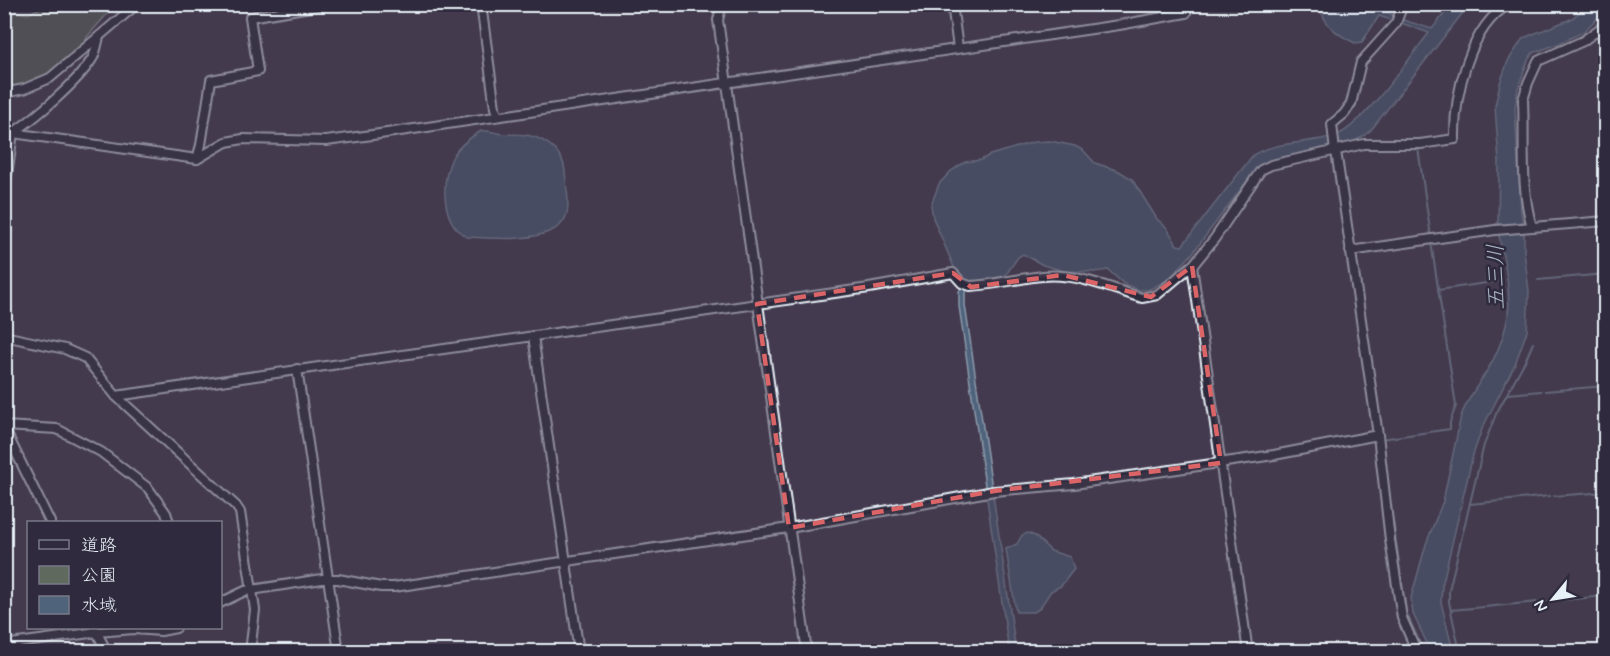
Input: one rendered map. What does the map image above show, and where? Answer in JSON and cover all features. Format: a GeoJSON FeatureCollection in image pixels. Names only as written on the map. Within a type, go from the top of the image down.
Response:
{"type":"FeatureCollection","features":[{"type":"Feature","properties":{"kind":"street"},"geometry":{"type":"LineString","coordinates":[[4,93],[24,89],[50,78],[137,4]]}},
{"type":"Feature","properties":{"kind":"street"},"geometry":{"type":"LineString","coordinates":[[197,159],[211,80],[258,72],[250,17],[285,8],[328,4]]}},
{"type":"Feature","properties":{"kind":"street"},"geometry":{"type":"LineString","coordinates":[[481,4],[498,116]]}},
{"type":"Feature","properties":{"kind":"street"},"geometry":{"type":"LineString","coordinates":[[722,4],[718,20],[807,651]]}},
{"type":"Feature","properties":{"kind":"street"},"geometry":{"type":"LineString","coordinates":[[952,4],[958,48]]}},
{"type":"Feature","properties":{"kind":"street"},"geometry":{"type":"LineString","coordinates":[[13,134],[197,159],[226,142],[243,139],[326,141],[1119,25],[1186,13],[1185,4]]}},
{"type":"Feature","properties":{"kind":"street"},"geometry":{"type":"LineString","coordinates":[[1403,4],[1396,23],[1361,62],[1351,104],[1344,114],[1332,124],[1332,134],[1378,435],[1402,618],[1418,651]]}},
{"type":"Feature","properties":{"kind":"street"},"geometry":{"type":"LineString","coordinates":[[116,396],[869,288],[952,273],[966,285],[1044,275],[1063,276],[1085,280],[1142,298],[1151,297],[1192,266],[1215,238],[1261,170],[1271,165],[1364,144],[1420,144],[1455,140],[1455,112],[1463,73],[1484,29],[1500,10],[1510,4]]}},
{"type":"Feature","properties":{"kind":"street"},"geometry":{"type":"LineString","coordinates":[[1532,227],[1526,191],[1523,100],[1525,91],[1538,61],[1583,41],[1605,24]]}},
{"type":"Feature","properties":{"kind":"street"},"geometry":{"type":"LineString","coordinates":[[4,197],[13,134],[57,97],[84,69],[93,57],[99,37]]}},
{"type":"Feature","properties":{"kind":"street"},"geometry":{"type":"LineString","coordinates":[[1350,251],[1495,230],[1605,221]]}},
{"type":"Feature","properties":{"kind":"street"},"geometry":{"type":"LineString","coordinates":[[1192,266],[1248,651]]}},
{"type":"Feature","properties":{"kind":"street"},"geometry":{"type":"LineString","coordinates":[[4,336],[65,349],[80,355],[116,396],[236,506],[240,512],[255,610],[250,651]]}},
{"type":"Feature","properties":{"kind":"street"},"geometry":{"type":"LineString","coordinates":[[533,336],[579,651]]}},
{"type":"Feature","properties":{"kind":"street"},"geometry":{"type":"LineString","coordinates":[[297,369],[339,651]]}},
{"type":"Feature","properties":{"kind":"street"},"geometry":{"type":"LineString","coordinates":[[50,521],[4,427],[57,429],[101,452],[148,488],[168,521]]}},
{"type":"Feature","properties":{"kind":"street"},"geometry":{"type":"LineString","coordinates":[[222,599],[251,589],[328,579],[394,587],[789,528],[989,492],[1074,484],[1274,455],[1378,435]]}},
{"type":"Feature","properties":{"kind":"street"},"geometry":{"type":"LineString","coordinates":[[4,645],[96,630],[161,631],[168,629]]}},
{"type":"Feature","properties":{"kind":"street"},"geometry":{"type":"LineString","coordinates":[[96,630],[100,651]]}},
{"type":"Feature","properties":{"kind":"street"},"geometry":{"type":"LineString","coordinates":[[96,630],[107,651]]}},
{"type":"Feature","properties":{"kind":"highlighted area"},"geometry":{"type":"Polygon","coordinates":[[[1192,266],[1221,463],[994,491],[789,528],[757,304],[953,273],[971,287],[1063,275],[1151,297],[1192,266]]]}},
{"type":"Feature","properties":{"kind":"green space"},"geometry":{"type":"Polygon","coordinates":[[[46,5],[115,5],[87,37],[83,46],[49,74],[24,86],[5,90],[4,15],[18,12],[28,14],[46,5]]]}},
{"type":"Feature","properties":{"kind":"water"},"geometry":{"type":"Polygon","coordinates":[[[1320,5],[1388,5],[1386,12],[1393,15],[1391,20],[1379,16],[1362,42],[1355,43],[1327,23],[1320,5]]]}},
{"type":"Feature","properties":{"kind":"water"},"geometry":{"type":"Polygon","coordinates":[[[1451,5],[1469,5],[1371,130],[1347,145],[1262,164],[1192,254],[1168,280],[1148,290],[1139,290],[1124,284],[1108,270],[1064,271],[1043,265],[1023,254],[1018,257],[1005,276],[971,282],[965,293],[965,305],[1016,651],[1009,651],[959,306],[959,292],[964,281],[956,272],[933,218],[931,205],[939,184],[951,171],[965,162],[981,160],[990,155],[1034,142],[1050,141],[1075,146],[1083,150],[1095,163],[1119,171],[1132,179],[1157,219],[1167,228],[1177,245],[1182,246],[1253,155],[1272,147],[1327,138],[1348,129],[1373,105],[1429,33],[1398,21],[1400,19],[1432,29],[1451,5]]]}},
{"type":"Feature","properties":{"kind":"water"},"geometry":{"type":"Polygon","coordinates":[[[1588,5],[1605,5],[1605,11],[1583,32],[1533,53],[1528,60],[1518,88],[1515,108],[1524,251],[1529,291],[1527,331],[1515,364],[1482,429],[1473,455],[1442,586],[1441,602],[1453,651],[1431,652],[1413,614],[1411,598],[1426,544],[1443,501],[1461,416],[1491,364],[1507,322],[1508,282],[1496,224],[1498,224],[1499,162],[1495,106],[1500,83],[1508,61],[1523,38],[1571,19],[1588,5]]]}},
{"type":"Feature","properties":{"kind":"water"},"geometry":{"type":"Polygon","coordinates":[[[481,131],[534,137],[551,146],[559,154],[564,166],[568,209],[564,221],[559,226],[544,234],[511,238],[467,237],[458,230],[452,221],[445,200],[446,177],[456,152],[481,131]]]}},
{"type":"Feature","properties":{"kind":"water"},"geometry":{"type":"Polygon","coordinates":[[[1028,533],[1035,536],[1051,551],[1070,557],[1074,569],[1061,586],[1051,591],[1039,609],[1034,612],[1016,612],[1006,549],[1017,544],[1022,535],[1028,533]]]}},
{"type":"Feature","properties":{"kind":"waterway"},"geometry":{"type":"LineString","coordinates":[[1340,154],[1367,147]]}},
{"type":"Feature","properties":{"kind":"waterway"},"geometry":{"type":"LineString","coordinates":[[1375,148],[1418,148],[1431,237]]}},
{"type":"Feature","properties":{"kind":"waterway"},"geometry":{"type":"LineString","coordinates":[[1381,439],[1450,429],[1456,406],[1431,242]]}},
{"type":"Feature","properties":{"kind":"waterway"},"geometry":{"type":"LineString","coordinates":[[1538,280],[1606,274]]}},
{"type":"Feature","properties":{"kind":"waterway","name":"五三川"},"geometry":{"type":"LineString","coordinates":[[1438,290],[1500,281]]}},
{"type":"Feature","properties":{"kind":"waterway"},"geometry":{"type":"LineString","coordinates":[[1460,652],[1449,602],[1449,590],[1484,445],[1496,414],[1533,343]]}},
{"type":"Feature","properties":{"kind":"waterway"},"geometry":{"type":"LineString","coordinates":[[1545,391],[1606,386]]}},
{"type":"Feature","properties":{"kind":"waterway"},"geometry":{"type":"LineString","coordinates":[[1508,394],[1541,391]]}},
{"type":"Feature","properties":{"kind":"waterway"},"geometry":{"type":"LineString","coordinates":[[1385,465],[1406,612],[1424,652]]}},
{"type":"Feature","properties":{"kind":"waterway"},"geometry":{"type":"LineString","coordinates":[[1554,496],[1606,492]]}},
{"type":"Feature","properties":{"kind":"waterway"},"geometry":{"type":"LineString","coordinates":[[1470,504],[1550,496]]}},
{"type":"Feature","properties":{"kind":"waterway"},"geometry":{"type":"LineString","coordinates":[[1563,600],[1606,596]]}},
{"type":"Feature","properties":{"kind":"waterway"},"geometry":{"type":"LineString","coordinates":[[1451,610],[1559,600]]}}]}
